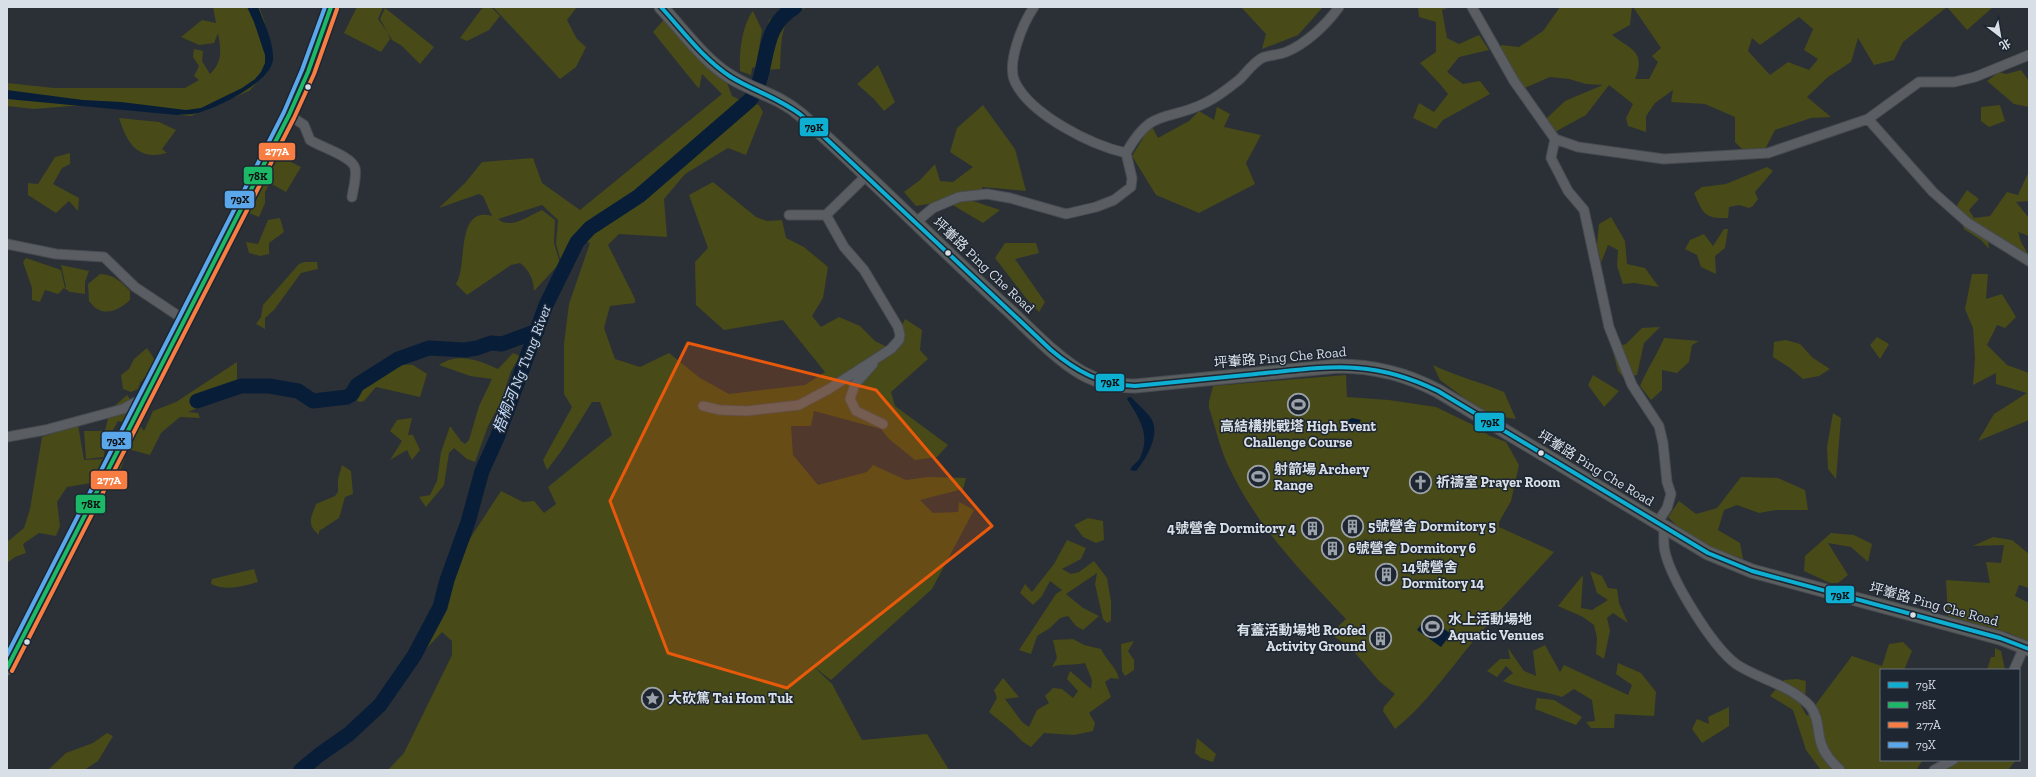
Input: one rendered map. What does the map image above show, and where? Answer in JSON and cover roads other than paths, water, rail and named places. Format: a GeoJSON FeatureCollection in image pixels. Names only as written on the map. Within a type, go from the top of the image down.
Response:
{"type":"FeatureCollection","features":[{"type":"Feature","properties":{"kind":"street"},"geometry":{"type":"LineString","coordinates":[[7,668],[74,533],[146,396],[289,115],[308,72],[331,7]]}},
{"type":"Feature","properties":{"kind":"street","name":"坪輋路 Ping Che Road"},"geometry":{"type":"LineString","coordinates":[[661,7],[700,50],[723,72],[768,94],[800,115],[1062,358],[1074,368],[1094,379],[1114,385],[1135,386],[1338,366],[1361,367],[1394,372],[1417,380],[1438,391],[1708,554],[1752,571],[1984,633],[2026,648]]}},
{"type":"Feature","properties":{"kind":"street"},"geometry":{"type":"LineString","coordinates":[[1034,7],[1020,33],[1015,55],[1013,74],[1015,81],[1029,100],[1042,113],[1090,142],[1126,153]]}},
{"type":"Feature","properties":{"kind":"street"},"geometry":{"type":"LineString","coordinates":[[915,223],[933,208],[959,197],[987,194],[1010,198],[1066,214],[1096,207],[1114,200],[1131,187],[1132,178],[1126,153],[1134,139],[1146,124],[1156,118],[1197,107],[1209,101],[1240,78],[1263,58],[1285,52],[1298,45],[1313,34],[1340,7]]}},
{"type":"Feature","properties":{"kind":"street"},"geometry":{"type":"LineString","coordinates":[[1472,7],[1514,81],[1555,140],[1578,147],[1664,159],[1768,153],[1868,119],[1919,82],[1954,82],[1975,77],[2029,55]]}},
{"type":"Feature","properties":{"kind":"street"},"geometry":{"type":"LineString","coordinates":[[289,115],[304,126],[310,140],[348,159],[353,164],[355,171],[352,197]]}},
{"type":"Feature","properties":{"kind":"street"},"geometry":{"type":"LineString","coordinates":[[1868,119],[1933,192],[1963,219],[2029,261]]}},
{"type":"Feature","properties":{"kind":"street"},"geometry":{"type":"LineString","coordinates":[[1555,140],[1551,158],[1568,192],[1584,210],[1609,327],[1632,385],[1659,426],[1663,443],[1667,482],[1671,494],[1661,525],[1663,544],[1667,558],[1690,605],[1708,632],[1738,665],[1775,682],[1802,700],[1811,708],[1816,716],[1821,743],[1826,754],[1840,770]]}},
{"type":"Feature","properties":{"kind":"street"},"geometry":{"type":"LineString","coordinates":[[789,215],[826,214],[866,176]]}},
{"type":"Feature","properties":{"kind":"street"},"geometry":{"type":"LineString","coordinates":[[703,406],[720,410],[747,411],[799,405],[879,357],[896,344],[900,335],[898,327],[864,270],[844,247],[826,214]]}},
{"type":"Feature","properties":{"kind":"street"},"geometry":{"type":"LineString","coordinates":[[7,244],[56,254],[104,257],[135,286],[185,319]]}},
{"type":"Feature","properties":{"kind":"street"},"geometry":{"type":"LineString","coordinates":[[879,357],[855,384],[850,399],[856,411],[883,424]]}},
{"type":"Feature","properties":{"kind":"street"},"geometry":{"type":"LineString","coordinates":[[7,437],[45,430],[123,409],[146,396]]}},
{"type":"Feature","properties":{"kind":"street"},"geometry":{"type":"LineString","coordinates":[[2015,669],[2026,648]]}},
{"type":"Feature","properties":{"kind":"street"},"geometry":{"type":"LineString","coordinates":[[1934,770],[1951,761]]}},
{"type":"Feature","properties":{"kind":"water"},"geometry":{"type":"Polygon","coordinates":[[[247,7],[258,7],[272,46],[273,60],[270,68],[254,85],[232,99],[210,109],[195,114],[177,115],[7,99],[7,90],[83,100],[121,102],[186,110],[201,108],[242,88],[255,79],[261,72],[265,63],[265,55],[254,22],[247,7]]]}},
{"type":"Feature","properties":{"kind":"water"},"geometry":{"type":"Polygon","coordinates":[[[1131,397],[1148,414],[1154,426],[1151,447],[1136,471],[1130,470],[1140,458],[1143,449],[1144,434],[1136,413],[1127,399],[1131,397]]]}},
{"type":"Feature","properties":{"kind":"water"},"geometry":{"type":"Polygon","coordinates":[[[1352,418],[1361,420],[1356,429],[1341,431],[1344,422],[1352,418]]]}},
{"type":"Feature","properties":{"kind":"water"},"geometry":{"type":"Polygon","coordinates":[[[1427,616],[1451,634],[1441,647],[1417,630],[1427,616]]]}},
{"type":"Feature","properties":{"kind":"waterway","name":"梧桐河 Ng Tung River"},"geometry":{"type":"LineString","coordinates":[[301,770],[349,734],[380,705],[414,656],[440,607],[447,580],[468,522],[482,471],[497,438],[546,305],[577,242],[590,228],[639,196],[750,100],[757,88],[766,50],[775,27],[783,16],[795,7]]}},
{"type":"Feature","properties":{"kind":"waterway"},"geometry":{"type":"LineString","coordinates":[[197,401],[241,386],[269,386],[298,391],[313,401],[347,397],[352,394],[357,385],[398,359],[429,348],[465,350],[491,343],[502,344],[537,331]]}},
{"type":"Feature","properties":{"kind":"place","name":"高結構挑戰塔 High Event Challenge Course"},"geometry":{"type":"Point","coordinates":[1298,404]}},
{"type":"Feature","properties":{"kind":"place","name":"射箭場 Archery Range"},"geometry":{"type":"Point","coordinates":[1258,477]}},
{"type":"Feature","properties":{"kind":"place","name":"祈禱室 Prayer Room"},"geometry":{"type":"Point","coordinates":[1420,482]}},
{"type":"Feature","properties":{"kind":"place","name":"5號營舍 Dormitory 5"},"geometry":{"type":"Point","coordinates":[1353,526]}},
{"type":"Feature","properties":{"kind":"place","name":"4號營舍 Dormitory 4"},"geometry":{"type":"Point","coordinates":[1312,528]}},
{"type":"Feature","properties":{"kind":"place","name":"6號營舍 Dormitory 6"},"geometry":{"type":"Point","coordinates":[1333,548]}},
{"type":"Feature","properties":{"kind":"place","name":"14號營舍 Dormitory 14"},"geometry":{"type":"Point","coordinates":[1387,575]}},
{"type":"Feature","properties":{"kind":"place","name":"水上活動場地 Aquatic Venues"},"geometry":{"type":"Point","coordinates":[1433,627]}},
{"type":"Feature","properties":{"kind":"place","name":"有蓋活動場地 Roofed Activity Ground"},"geometry":{"type":"Point","coordinates":[1381,638]}},
{"type":"Feature","properties":{"kind":"place","name":"大砍篤 Tai Hom Tuk"},"geometry":{"type":"Point","coordinates":[652,698]}}]}
